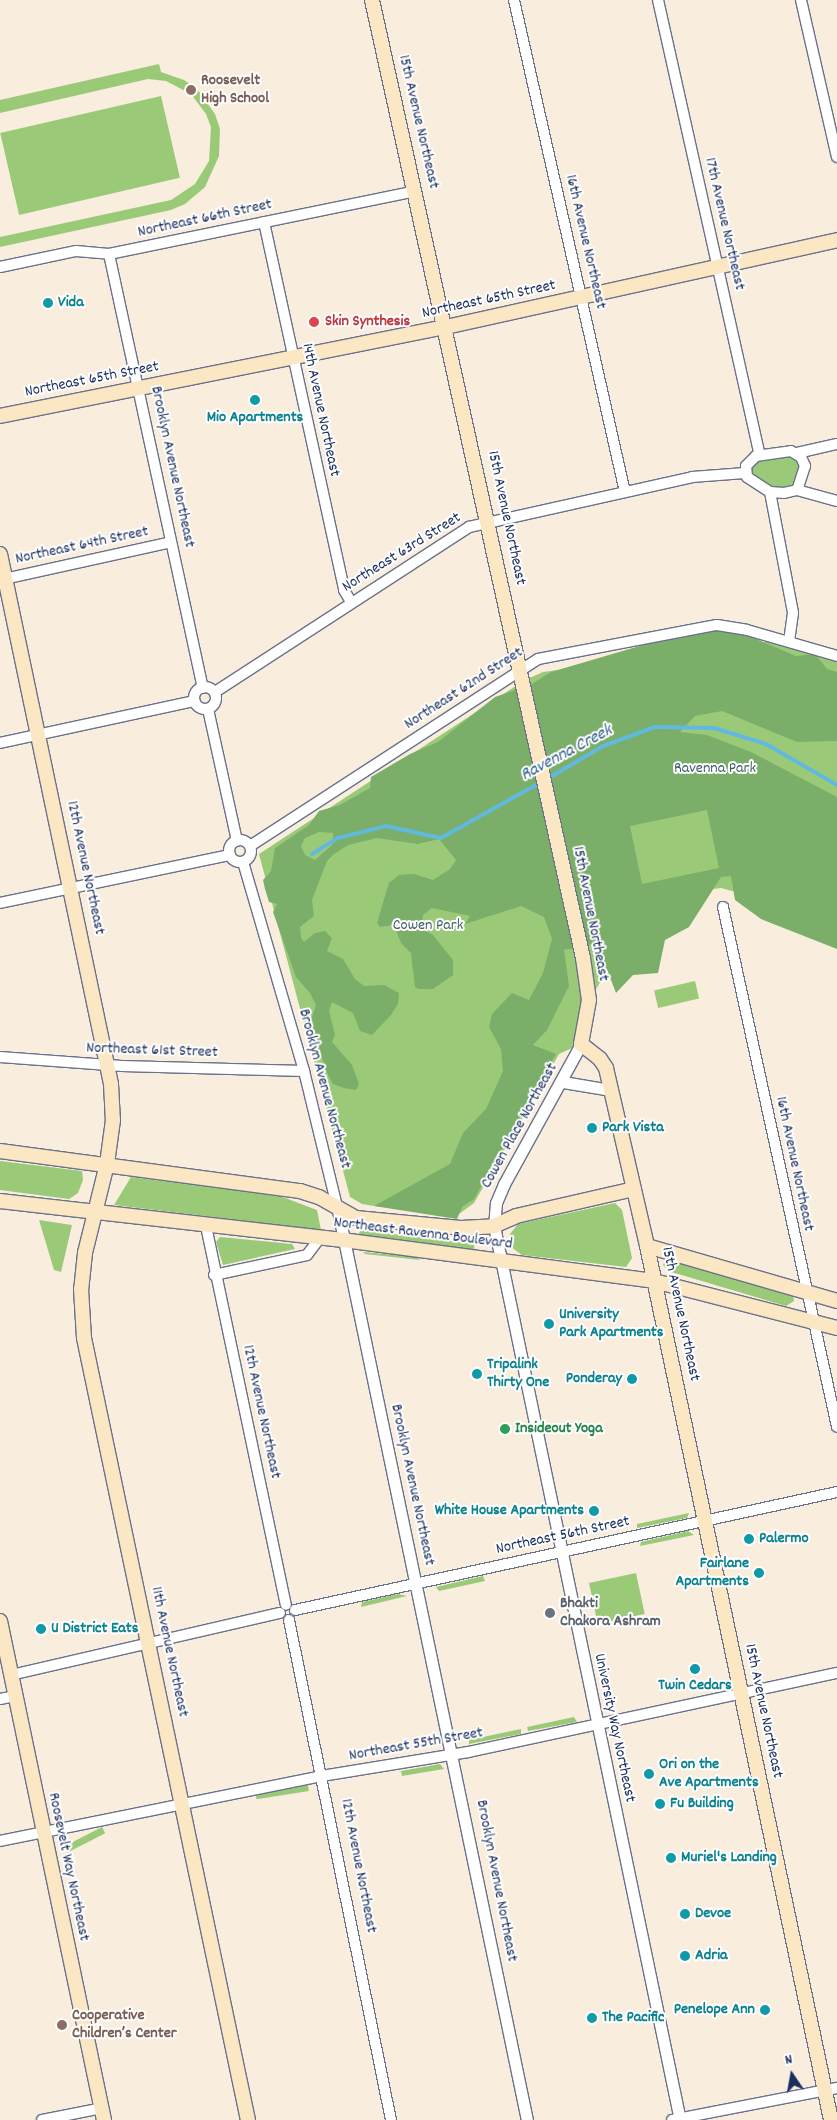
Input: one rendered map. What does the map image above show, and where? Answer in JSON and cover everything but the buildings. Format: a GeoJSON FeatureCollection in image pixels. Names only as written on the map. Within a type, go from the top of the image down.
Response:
{"type":"FeatureCollection","features":[{"type":"Feature","properties":{"kind":"main road","name":"15th Avenue Northeast"},"geometry":{"type":"LineString","coordinates":[[372,0],[489,522],[583,958],[589,1000],[581,1044],[600,1059],[611,1090],[647,1246],[742,1695],[831,2089],[831,2120]]}},
{"type":"Feature","properties":{"kind":"main road","name":"Northeast 65th Street"},"geometry":{"type":"LineString","coordinates":[[0,416],[446,327],[837,240]]}},
{"type":"Feature","properties":{"kind":"main road","name":"12th Avenue Northeast"},"geometry":{"type":"LineString","coordinates":[[0,554],[3,579],[39,735],[109,1065],[113,1120],[102,1191]]}},
{"type":"Feature","properties":{"kind":"main road","name":"Northeast Ravenna Boulevard"},"geometry":{"type":"LineString","coordinates":[[0,1150],[300,1191],[337,1206],[351,1216],[371,1220],[461,1228],[494,1226],[516,1216],[634,1189]]}},
{"type":"Feature","properties":{"kind":"main road","name":"11th Avenue Northeast"},"geometry":{"type":"LineString","coordinates":[[102,1191],[86,1253],[81,1319],[248,2120]]}},
{"type":"Feature","properties":{"kind":"main road","name":"Northeast Ravenna Boulevard"},"geometry":{"type":"LineString","coordinates":[[0,1201],[206,1226],[343,1240],[654,1281],[837,1328]]}},
{"type":"Feature","properties":{"kind":"main road"},"geometry":{"type":"LineString","coordinates":[[647,1246],[837,1301]]}},
{"type":"Feature","properties":{"kind":"main road","name":"Roosevelt Way Northeast"},"geometry":{"type":"LineString","coordinates":[[0,1621],[103,2114]]}},
{"type":"Feature","properties":{"kind":"street","name":"16th Avenue Northeast"},"geometry":{"type":"LineString","coordinates":[[514,0],[583,297],[625,492]]}},
{"type":"Feature","properties":{"kind":"street","name":"17th Avenue Northeast"},"geometry":{"type":"LineString","coordinates":[[658,0],[760,455]]}},
{"type":"Feature","properties":{"kind":"street"},"geometry":{"type":"LineString","coordinates":[[801,0],[837,157]]}},
{"type":"Feature","properties":{"kind":"street","name":"Northeast 66th Street"},"geometry":{"type":"LineString","coordinates":[[0,266],[76,251],[109,254],[416,191]]}},
{"type":"Feature","properties":{"kind":"street","name":"14th Avenue Northeast"},"geometry":{"type":"LineString","coordinates":[[264,222],[344,590],[351,602]]}},
{"type":"Feature","properties":{"kind":"street","name":"Brooklyn Avenue Northeast"},"geometry":{"type":"LineString","coordinates":[[109,254],[203,688]]}},
{"type":"Feature","properties":{"kind":"street"},"geometry":{"type":"LineString","coordinates":[[837,444],[797,453],[760,455],[749,462],[745,473],[750,480],[770,492],[784,493],[797,490],[837,501]]}},
{"type":"Feature","properties":{"kind":"street"},"geometry":{"type":"LineString","coordinates":[[797,453],[805,466],[797,490]]}},
{"type":"Feature","properties":{"kind":"street","name":"Northeast 63rd Street"},"geometry":{"type":"LineString","coordinates":[[215,692],[469,527],[692,477],[745,473]]}},
{"type":"Feature","properties":{"kind":"street"},"geometry":{"type":"LineString","coordinates":[[770,492],[793,613],[789,642]]}},
{"type":"Feature","properties":{"kind":"street","name":"Northeast 64th Street"},"geometry":{"type":"LineString","coordinates":[[3,579],[171,542]]}},
{"type":"Feature","properties":{"kind":"street","name":"Northeast 62nd Street"},"geometry":{"type":"LineString","coordinates":[[250,846],[520,668],[538,659],[704,626],[732,626],[837,656]]}},
{"type":"Feature","properties":{"kind":"street"},"geometry":{"type":"LineString","coordinates":[[203,688],[215,692],[216,703],[208,709],[200,708],[195,701],[196,692],[203,688]]}},
{"type":"Feature","properties":{"kind":"street"},"geometry":{"type":"LineString","coordinates":[[0,743],[195,701]]}},
{"type":"Feature","properties":{"kind":"street"},"geometry":{"type":"LineString","coordinates":[[208,709],[237,841]]}},
{"type":"Feature","properties":{"kind":"street"},"geometry":{"type":"LineString","coordinates":[[237,841],[250,846],[250,855],[243,862],[236,862],[230,855],[230,846],[237,841]]}},
{"type":"Feature","properties":{"kind":"street"},"geometry":{"type":"LineString","coordinates":[[0,903],[230,855]]}},
{"type":"Feature","properties":{"kind":"street","name":"Brooklyn Avenue Northeast"},"geometry":{"type":"LineString","coordinates":[[243,862],[304,1071],[337,1206],[453,1755],[527,2120]]}},
{"type":"Feature","properties":{"kind":"street","name":"16th Avenue Northeast"},"geometry":{"type":"LineString","coordinates":[[724,907],[837,1427]]}},
{"type":"Feature","properties":{"kind":"street","name":"Cowen Place Northeast"},"geometry":{"type":"LineString","coordinates":[[494,1226],[496,1203],[504,1184],[563,1082],[581,1044]]}},
{"type":"Feature","properties":{"kind":"street","name":"Northeast 61st Street"},"geometry":{"type":"LineString","coordinates":[[0,1058],[109,1065],[304,1071]]}},
{"type":"Feature","properties":{"kind":"street"},"geometry":{"type":"LineString","coordinates":[[563,1082],[611,1090]]}},
{"type":"Feature","properties":{"kind":"street","name":"12th Avenue Northeast"},"geometry":{"type":"LineString","coordinates":[[206,1226],[214,1275],[322,1776],[391,2120]]}},
{"type":"Feature","properties":{"kind":"street","name":"University Way Northeast"},"geometry":{"type":"LineString","coordinates":[[494,1226],[677,2120]]}},
{"type":"Feature","properties":{"kind":"street"},"geometry":{"type":"LineString","coordinates":[[214,1275],[307,1255],[320,1238]]}},
{"type":"Feature","properties":{"kind":"street","name":"Northeast 56th Street"},"geometry":{"type":"LineString","coordinates":[[11,1675],[287,1609],[837,1492]]}},
{"type":"Feature","properties":{"kind":"street","name":"Northeast 55th Street"},"geometry":{"type":"LineString","coordinates":[[0,1841],[322,1776],[453,1755],[837,1674]]}},
{"type":"Feature","properties":{"kind":"street"},"geometry":{"type":"LineString","coordinates":[[0,1699],[15,1696]]}},
{"type":"Feature","properties":{"kind":"street"},"geometry":{"type":"LineString","coordinates":[[677,2120],[831,2089]]}},
{"type":"Feature","properties":{"kind":"street"},"geometry":{"type":"LineString","coordinates":[[42,2120],[103,2114]]}},
{"type":"Feature","properties":{"kind":"green space"},"geometry":{"type":"Polygon","coordinates":[[[159,64],[161,72],[184,80],[197,89],[215,114],[220,129],[219,156],[205,187],[185,204],[171,210],[0,247],[0,237],[171,200],[195,184],[209,161],[211,127],[206,114],[191,94],[166,81],[148,79],[0,113],[0,100],[159,64]]]}},
{"type":"Feature","properties":{"kind":"green space"},"geometry":{"type":"Polygon","coordinates":[[[161,96],[180,178],[19,215],[0,133],[161,96]]]}},
{"type":"Feature","properties":{"kind":"green space"},"geometry":{"type":"Polygon","coordinates":[[[788,455],[797,460],[800,466],[795,485],[788,489],[773,489],[754,478],[750,472],[754,461],[788,455]]]}},
{"type":"Feature","properties":{"kind":"green space","name":"Ravenna Park"},"geometry":{"type":"Polygon","coordinates":[[[707,629],[733,629],[796,656],[815,654],[827,669],[837,672],[837,741],[797,742],[722,711],[695,716],[680,732],[707,735],[751,752],[837,797],[837,949],[761,919],[735,900],[731,876],[721,877],[689,927],[665,940],[658,973],[633,975],[616,993],[597,943],[564,950],[569,986],[547,1030],[533,1045],[556,1054],[474,1199],[462,1207],[457,1219],[374,1206],[450,1164],[463,1133],[486,1109],[503,1071],[501,1049],[489,1027],[492,1014],[512,993],[529,1000],[543,973],[552,939],[544,917],[521,906],[465,924],[470,916],[432,908],[423,915],[422,929],[433,935],[453,960],[453,975],[433,989],[419,989],[415,987],[411,953],[401,943],[394,925],[380,927],[377,923],[389,883],[399,875],[414,874],[433,880],[450,869],[456,860],[439,839],[418,844],[377,838],[348,845],[334,854],[327,861],[312,900],[314,916],[300,927],[301,938],[304,942],[315,933],[325,931],[332,938],[327,951],[343,959],[355,979],[364,986],[384,985],[399,993],[398,1004],[391,1015],[372,1035],[360,1031],[353,1013],[332,1002],[329,1011],[335,1035],[332,1042],[352,1065],[359,1084],[356,1090],[344,1088],[333,1084],[329,1077],[314,1037],[312,1017],[316,1005],[310,993],[296,977],[273,912],[277,904],[269,902],[265,889],[263,880],[271,871],[275,848],[309,825],[319,811],[340,805],[370,788],[371,777],[410,754],[438,742],[495,697],[532,684],[551,672],[643,645],[661,635],[707,629]],[[707,810],[630,826],[642,884],[719,868],[707,810]],[[319,832],[305,838],[301,846],[305,855],[315,860],[332,845],[333,838],[333,833],[319,832]]]}},
{"type":"Feature","properties":{"kind":"green space"},"geometry":{"type":"Polygon","coordinates":[[[793,638],[837,652],[837,933],[762,899],[721,888],[689,892],[628,938],[589,1000],[581,1044],[559,1054],[474,1203],[459,1214],[374,1206],[362,1204],[350,1197],[259,854],[525,680],[543,672],[793,638]]]}},
{"type":"Feature","properties":{"kind":"green space"},"geometry":{"type":"Polygon","coordinates":[[[695,981],[699,999],[658,1008],[654,990],[695,981]]]}},
{"type":"Feature","properties":{"kind":"green space"},"geometry":{"type":"Polygon","coordinates":[[[0,1161],[82,1171],[83,1180],[78,1193],[69,1199],[0,1190],[0,1161]]]}},
{"type":"Feature","properties":{"kind":"green space"},"geometry":{"type":"Polygon","coordinates":[[[131,1177],[280,1196],[317,1210],[321,1230],[114,1205],[131,1177]]]}},
{"type":"Feature","properties":{"kind":"green space"},"geometry":{"type":"Polygon","coordinates":[[[615,1203],[622,1210],[632,1258],[626,1267],[522,1255],[511,1247],[510,1234],[518,1224],[615,1203]]]}},
{"type":"Feature","properties":{"kind":"green space"},"geometry":{"type":"Polygon","coordinates":[[[39,1220],[72,1225],[61,1272],[54,1270],[39,1220]]]}},
{"type":"Feature","properties":{"kind":"green space"},"geometry":{"type":"Polygon","coordinates":[[[361,1230],[474,1244],[475,1253],[357,1236],[361,1230]]]}},
{"type":"Feature","properties":{"kind":"green space"},"geometry":{"type":"Polygon","coordinates":[[[220,1237],[292,1244],[295,1249],[223,1265],[216,1242],[220,1237]]]}},
{"type":"Feature","properties":{"kind":"green space"},"geometry":{"type":"Polygon","coordinates":[[[363,1252],[417,1257],[420,1260],[365,1254],[363,1252]]]}},
{"type":"Feature","properties":{"kind":"green space"},"geometry":{"type":"Polygon","coordinates":[[[667,1258],[793,1294],[794,1301],[786,1306],[668,1271],[663,1265],[667,1258]]]}},
{"type":"Feature","properties":{"kind":"green space"},"geometry":{"type":"Polygon","coordinates":[[[689,1513],[687,1518],[637,1528],[637,1524],[689,1513]]]}},
{"type":"Feature","properties":{"kind":"green space"},"geometry":{"type":"Polygon","coordinates":[[[688,1531],[694,1535],[640,1546],[641,1542],[688,1531]]]}},
{"type":"Feature","properties":{"kind":"green space"},"geometry":{"type":"Polygon","coordinates":[[[636,1573],[645,1614],[598,1624],[589,1583],[636,1573]]]}},
{"type":"Feature","properties":{"kind":"green space"},"geometry":{"type":"Polygon","coordinates":[[[483,1576],[485,1581],[439,1591],[436,1587],[483,1576]]]}},
{"type":"Feature","properties":{"kind":"green space"},"geometry":{"type":"Polygon","coordinates":[[[398,1594],[407,1596],[361,1607],[362,1602],[398,1594]]]}},
{"type":"Feature","properties":{"kind":"green space"},"geometry":{"type":"Polygon","coordinates":[[[574,1717],[577,1722],[528,1731],[527,1727],[574,1717]]]}},
{"type":"Feature","properties":{"kind":"green space"},"geometry":{"type":"Polygon","coordinates":[[[521,1729],[521,1734],[469,1744],[469,1740],[521,1729]]]}},
{"type":"Feature","properties":{"kind":"green space"},"geometry":{"type":"Polygon","coordinates":[[[440,1764],[444,1769],[402,1776],[401,1771],[440,1764]]]}},
{"type":"Feature","properties":{"kind":"green space"},"geometry":{"type":"Polygon","coordinates":[[[308,1785],[309,1791],[257,1799],[256,1793],[308,1785]]]}},
{"type":"Feature","properties":{"kind":"green space"},"geometry":{"type":"Polygon","coordinates":[[[102,1827],[105,1833],[70,1851],[66,1845],[102,1827]]]}},
{"type":"Feature","properties":{"kind":"waterway","name":"Ravenna Creek"},"geometry":{"type":"LineString","coordinates":[[547,779],[603,746],[655,727],[714,728],[766,744],[837,785]]}},
{"type":"Feature","properties":{"kind":"waterway","name":"Ravenna Creek"},"geometry":{"type":"LineString","coordinates":[[312,854],[338,838],[386,826],[441,838],[541,782]]}},
{"type":"Feature","properties":{"kind":"place","name":"Roosevelt High School"},"geometry":{"type":"Point","coordinates":[191,90]}},
{"type":"Feature","properties":{"kind":"place","name":"Vida"},"geometry":{"type":"Point","coordinates":[48,303]}},
{"type":"Feature","properties":{"kind":"place","name":"Skin Synthesis"},"geometry":{"type":"Point","coordinates":[314,322]}},
{"type":"Feature","properties":{"kind":"place","name":"Mio Apartments"},"geometry":{"type":"Point","coordinates":[255,400]}},
{"type":"Feature","properties":{"kind":"place","name":"Park Vista"},"geometry":{"type":"Point","coordinates":[592,1128]}},
{"type":"Feature","properties":{"kind":"place","name":"University Park Apartments"},"geometry":{"type":"Point","coordinates":[549,1324]}},
{"type":"Feature","properties":{"kind":"place","name":"Tripalink Thirty One"},"geometry":{"type":"Point","coordinates":[477,1374]}},
{"type":"Feature","properties":{"kind":"place","name":"Ponderay"},"geometry":{"type":"Point","coordinates":[632,1379]}},
{"type":"Feature","properties":{"kind":"place","name":"Insideout Yoga"},"geometry":{"type":"Point","coordinates":[505,1429]}},
{"type":"Feature","properties":{"kind":"place","name":"White House Apartments"},"geometry":{"type":"Point","coordinates":[594,1511]}},
{"type":"Feature","properties":{"kind":"place","name":"Palermo"},"geometry":{"type":"Point","coordinates":[749,1539]}},
{"type":"Feature","properties":{"kind":"place","name":"Fairlane Apartments"},"geometry":{"type":"Point","coordinates":[759,1573]}},
{"type":"Feature","properties":{"kind":"place","name":"Bhakti Chakora Ashram"},"geometry":{"type":"Point","coordinates":[550,1613]}},
{"type":"Feature","properties":{"kind":"place","name":"U District Eats"},"geometry":{"type":"Point","coordinates":[41,1629]}},
{"type":"Feature","properties":{"kind":"place","name":"Twin Cedars"},"geometry":{"type":"Point","coordinates":[695,1669]}},
{"type":"Feature","properties":{"kind":"place","name":"Ori on the Ave Apartments"},"geometry":{"type":"Point","coordinates":[649,1774]}},
{"type":"Feature","properties":{"kind":"place","name":"Fu Building"},"geometry":{"type":"Point","coordinates":[660,1804]}},
{"type":"Feature","properties":{"kind":"place","name":"Muriel's Landing"},"geometry":{"type":"Point","coordinates":[671,1858]}},
{"type":"Feature","properties":{"kind":"place","name":"Devoe"},"geometry":{"type":"Point","coordinates":[685,1914]}},
{"type":"Feature","properties":{"kind":"place","name":"Adria"},"geometry":{"type":"Point","coordinates":[685,1956]}},
{"type":"Feature","properties":{"kind":"place","name":"Penelope Ann"},"geometry":{"type":"Point","coordinates":[765,2010]}},
{"type":"Feature","properties":{"kind":"place","name":"The Pacific"},"geometry":{"type":"Point","coordinates":[592,2018]}},
{"type":"Feature","properties":{"kind":"place","name":"Cooperative Children’s Center"},"geometry":{"type":"Point","coordinates":[62,2025]}},
{"type":"Feature","properties":{"kind":"park label","name":"Cowen Park"},"geometry":{"type":"Point","coordinates":[428,926]}}]}
